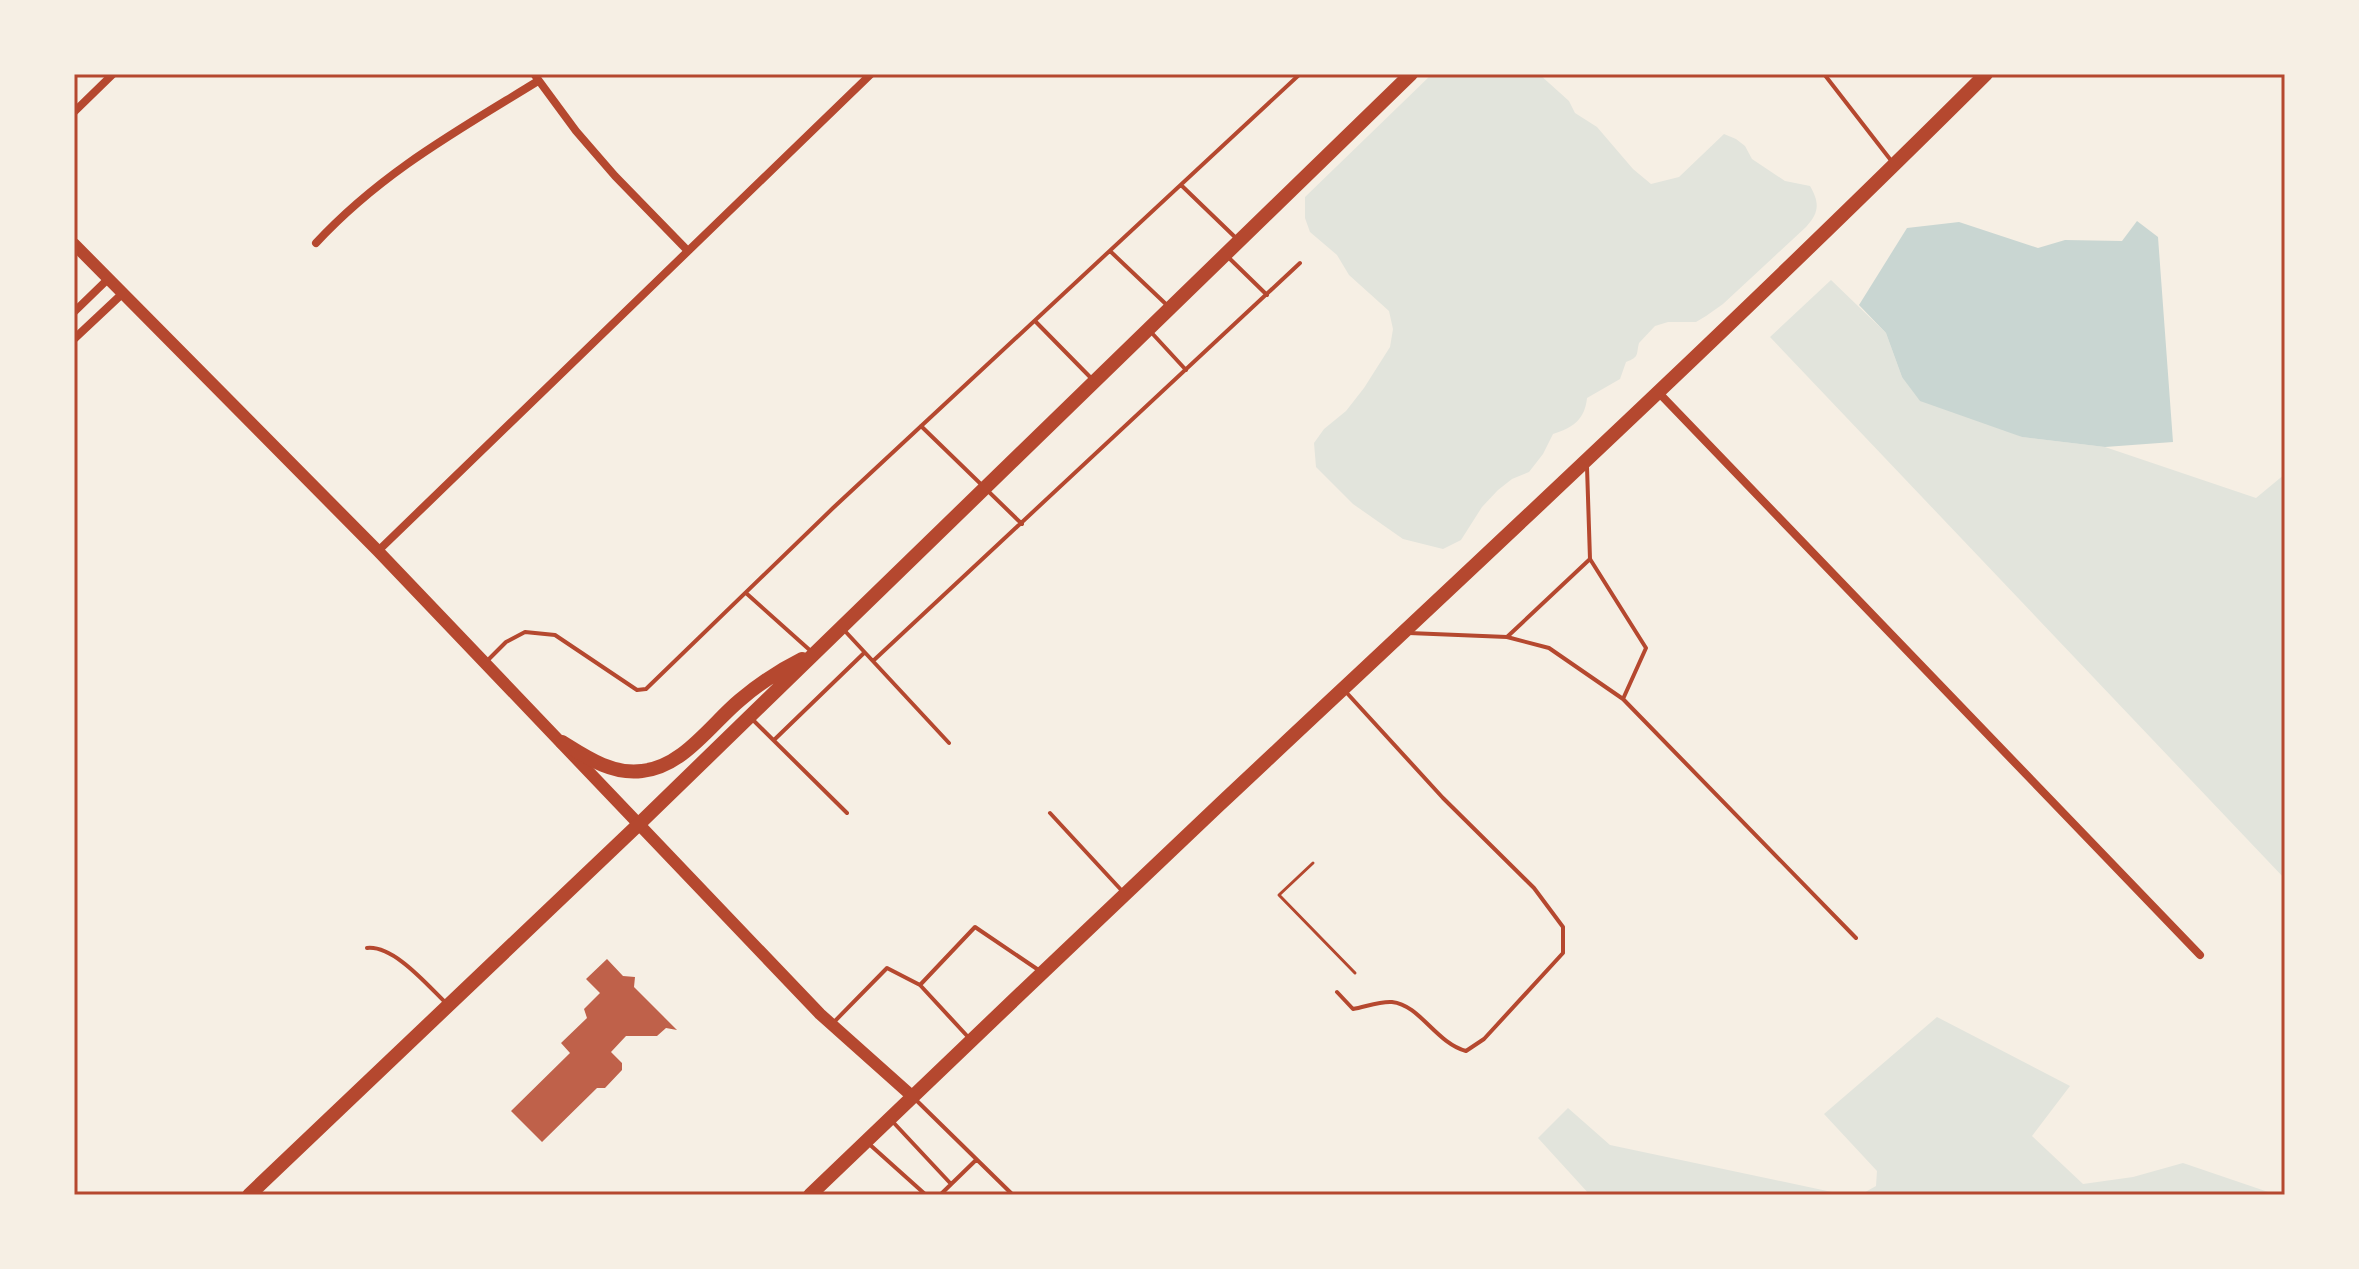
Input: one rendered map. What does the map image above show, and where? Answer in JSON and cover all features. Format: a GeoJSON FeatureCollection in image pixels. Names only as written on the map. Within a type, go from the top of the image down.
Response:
{"type":"FeatureCollection","features":[{"type":"Feature","properties":{"kind":"main road"},"geometry":{"type":"LineString","coordinates":[[249,1195],[639,824],[1411,74]]}},
{"type":"Feature","properties":{"kind":"main road"},"geometry":{"type":"LineString","coordinates":[[810,1195],[1125,894],[1659,393],[1986,74]]}},
{"type":"Feature","properties":{"kind":"main road"},"geometry":{"type":"LineString","coordinates":[[74,244],[486,662],[831,1024],[913,1097]]}},
{"type":"Feature","properties":{"kind":"main road"},"geometry":{"type":"LineString","coordinates":[[562,742],[596,762],[620,770],[642,771],[658,767],[673,760],[780,669],[813,654]]}},
{"type":"Feature","properties":{"kind":"street"},"geometry":{"type":"LineString","coordinates":[[74,112],[113,74]]}},
{"type":"Feature","properties":{"kind":"street"},"geometry":{"type":"LineString","coordinates":[[378,551],[871,74]]}},
{"type":"Feature","properties":{"kind":"street"},"geometry":{"type":"LineString","coordinates":[[316,243],[376,186],[536,78],[615,176],[688,251]]}},
{"type":"Feature","properties":{"kind":"street"},"geometry":{"type":"LineString","coordinates":[[74,312],[108,279]]}},
{"type":"Feature","properties":{"kind":"street"},"geometry":{"type":"LineString","coordinates":[[74,339],[122,294]]}},
{"type":"Feature","properties":{"kind":"street"},"geometry":{"type":"LineString","coordinates":[[1659,393],[2200,955]]}},
{"type":"Feature","properties":{"kind":"lane"},"geometry":{"type":"LineString","coordinates":[[486,662],[506,642],[525,632],[555,635],[637,690],[646,689],[921,426],[1300,74]]}},
{"type":"Feature","properties":{"kind":"lane"},"geometry":{"type":"LineString","coordinates":[[1824,74],[1894,165]]}},
{"type":"Feature","properties":{"kind":"lane"},"geometry":{"type":"LineString","coordinates":[[1181,185],[1239,241]]}},
{"type":"Feature","properties":{"kind":"lane"},"geometry":{"type":"LineString","coordinates":[[1110,251],[1170,308]]}},
{"type":"Feature","properties":{"kind":"lane"},"geometry":{"type":"LineString","coordinates":[[1225,254],[1267,295]]}},
{"type":"Feature","properties":{"kind":"lane"},"geometry":{"type":"LineString","coordinates":[[873,661],[1300,263]]}},
{"type":"Feature","properties":{"kind":"lane"},"geometry":{"type":"LineString","coordinates":[[1035,321],[1094,381]]}},
{"type":"Feature","properties":{"kind":"lane"},"geometry":{"type":"LineString","coordinates":[[1148,329],[1186,370]]}},
{"type":"Feature","properties":{"kind":"lane"},"geometry":{"type":"LineString","coordinates":[[921,426],[1022,524]]}},
{"type":"Feature","properties":{"kind":"lane"},"geometry":{"type":"LineString","coordinates":[[1586,461],[1590,559],[1646,648],[1623,699]]}},
{"type":"Feature","properties":{"kind":"lane"},"geometry":{"type":"LineString","coordinates":[[1507,637],[1590,559]]}},
{"type":"Feature","properties":{"kind":"lane"},"geometry":{"type":"LineString","coordinates":[[746,593],[813,654]]}},
{"type":"Feature","properties":{"kind":"lane"},"geometry":{"type":"LineString","coordinates":[[841,627],[949,743]]}},
{"type":"Feature","properties":{"kind":"lane"},"geometry":{"type":"LineString","coordinates":[[1403,633],[1507,637],[1549,648],[1623,699],[1856,938]]}},
{"type":"Feature","properties":{"kind":"lane"},"geometry":{"type":"LineString","coordinates":[[774,740],[865,653]]}},
{"type":"Feature","properties":{"kind":"lane"},"geometry":{"type":"LineString","coordinates":[[1337,992],[1353,1009],[1393,1002],[1414,1012],[1450,1047],[1466,1051],[1484,1039],[1563,953],[1563,927],[1534,888],[1443,798],[1343,689]]}},
{"type":"Feature","properties":{"kind":"lane"},"geometry":{"type":"LineString","coordinates":[[750,716],[847,813]]}},
{"type":"Feature","properties":{"kind":"lane"},"geometry":{"type":"LineString","coordinates":[[1050,813],[1125,894]]}},
{"type":"Feature","properties":{"kind":"lane"},"geometry":{"type":"LineString","coordinates":[[920,985],[975,927],[1043,973]]}},
{"type":"Feature","properties":{"kind":"lane"},"geometry":{"type":"LineString","coordinates":[[367,948],[374,947],[390,953],[448,1005]]}},
{"type":"Feature","properties":{"kind":"lane"},"geometry":{"type":"LineString","coordinates":[[831,1024],[887,968],[920,985],[972,1041]]}},
{"type":"Feature","properties":{"kind":"lane"},"geometry":{"type":"LineString","coordinates":[[913,1097],[1013,1195]]}},
{"type":"Feature","properties":{"kind":"lane"},"geometry":{"type":"LineString","coordinates":[[890,1119],[951,1184]]}},
{"type":"Feature","properties":{"kind":"lane"},"geometry":{"type":"LineString","coordinates":[[867,1141],[926,1195]]}},
{"type":"Feature","properties":{"kind":"lane"},"geometry":{"type":"LineString","coordinates":[[940,1195],[976,1159]]}},
{"type":"Feature","properties":{"kind":"path"},"geometry":{"type":"LineString","coordinates":[[1313,863],[1279,895],[1355,973]]}},
{"type":"Feature","properties":{"kind":"shaded area"},"geometry":{"type":"Polygon","coordinates":[[[1432,74],[1539,74],[1569,101],[1575,113],[1597,127],[1633,169],[1651,184],[1679,177],[1724,134],[1736,139],[1745,146],[1752,159],[1785,181],[1810,186],[1817,203],[1814,217],[1806,227],[1723,304],[1696,322],[1668,322],[1655,326],[1639,343],[1635,357],[1626,362],[1620,379],[1587,398],[1581,417],[1572,426],[1553,434],[1529,472],[1512,479],[1498,490],[1482,507],[1461,540],[1443,549],[1403,539],[1353,504],[1316,467],[1314,443],[1364,388],[1390,347],[1393,329],[1389,311],[1349,275],[1337,255],[1310,232],[1305,218],[1305,197],[1432,74]]]}},
{"type":"Feature","properties":{"kind":"shaded area"},"geometry":{"type":"Polygon","coordinates":[[[2137,221],[2158,237],[2173,442],[2105,447],[2022,437],[1920,401],[1902,377],[1886,333],[1859,305],[1907,228],[1959,222],[2038,248],[2065,240],[2122,241],[2137,221]]]}},
{"type":"Feature","properties":{"kind":"shaded area"},"geometry":{"type":"Polygon","coordinates":[[[1831,280],[1886,333],[1902,377],[2022,437],[2105,447],[2256,498],[2285,474],[2285,879],[1770,337],[1831,280]]]}},
{"type":"Feature","properties":{"kind":"shaded area"},"geometry":{"type":"Polygon","coordinates":[[[1937,1017],[2070,1086],[2032,1136],[2083,1184],[2133,1177],[2183,1163],[2277,1195],[1860,1195],[1876,1186],[1877,1171],[1824,1114],[1937,1017]]]}},
{"type":"Feature","properties":{"kind":"shaded area"},"geometry":{"type":"Polygon","coordinates":[[[1568,1108],[1610,1145],[1846,1195],[1590,1195],[1538,1138],[1568,1108]]]}},
{"type":"Feature","properties":{"kind":"building"},"geometry":{"type":"Polygon","coordinates":[[[607,959],[623,976],[635,977],[634,987],[677,1030],[666,1028],[657,1036],[626,1036],[611,1052],[622,1063],[622,1070],[605,1088],[597,1088],[542,1142],[511,1111],[570,1053],[561,1043],[587,1018],[584,1009],[600,993],[586,979],[607,959]]]}}]}
